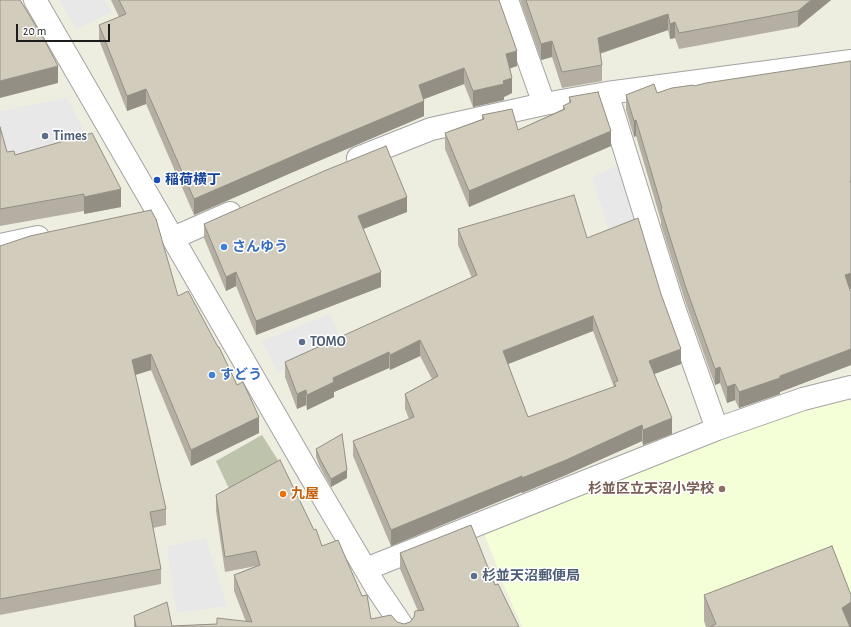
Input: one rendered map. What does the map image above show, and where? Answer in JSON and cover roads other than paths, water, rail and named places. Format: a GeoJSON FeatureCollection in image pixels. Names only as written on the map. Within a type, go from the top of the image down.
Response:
{"type":"FeatureCollection","features":[{"type":"Feature","properties":{"kind":"street"},"geometry":{"type":"LineString","coordinates":[[35,0],[292,445],[376,587],[403,627]]}},
{"type":"Feature","properties":{"kind":"street"},"geometry":{"type":"LineString","coordinates":[[507,0],[544,104]]}},
{"type":"Feature","properties":{"kind":"street"},"geometry":{"type":"LineString","coordinates":[[340,166],[431,129],[544,104],[607,93],[851,61]]}},
{"type":"Feature","properties":{"kind":"street"},"geometry":{"type":"LineString","coordinates":[[607,93],[668,292],[717,429]]}},
{"type":"Feature","properties":{"kind":"street"},"geometry":{"type":"LineString","coordinates":[[173,238],[246,206]]}},
{"type":"Feature","properties":{"kind":"street"},"geometry":{"type":"LineString","coordinates":[[135,216],[157,212]]}},
{"type":"Feature","properties":{"kind":"street"},"geometry":{"type":"LineString","coordinates":[[0,245],[60,232]]}},
{"type":"Feature","properties":{"kind":"street"},"geometry":{"type":"LineString","coordinates":[[366,569],[717,429],[804,399],[851,387]]}},
{"type":"Feature","properties":{"kind":"place","name":"Times"},"geometry":{"type":"Point","coordinates":[45,136]}},
{"type":"Feature","properties":{"kind":"place","name":"稲荷横丁"},"geometry":{"type":"Point","coordinates":[157,180]}},
{"type":"Feature","properties":{"kind":"place","name":"さんゆう"},"geometry":{"type":"Point","coordinates":[224,247]}},
{"type":"Feature","properties":{"kind":"place","name":"TOMO"},"geometry":{"type":"Point","coordinates":[302,342]}},
{"type":"Feature","properties":{"kind":"place","name":"すどう"},"geometry":{"type":"Point","coordinates":[212,375]}},
{"type":"Feature","properties":{"kind":"place","name":"杉並区立天沼小学校"},"geometry":{"type":"Point","coordinates":[722,489]}},
{"type":"Feature","properties":{"kind":"place","name":"九屋"},"geometry":{"type":"Point","coordinates":[283,494]}},
{"type":"Feature","properties":{"kind":"place","name":"杉並天沼郵便局"},"geometry":{"type":"Point","coordinates":[474,576]}}]}
